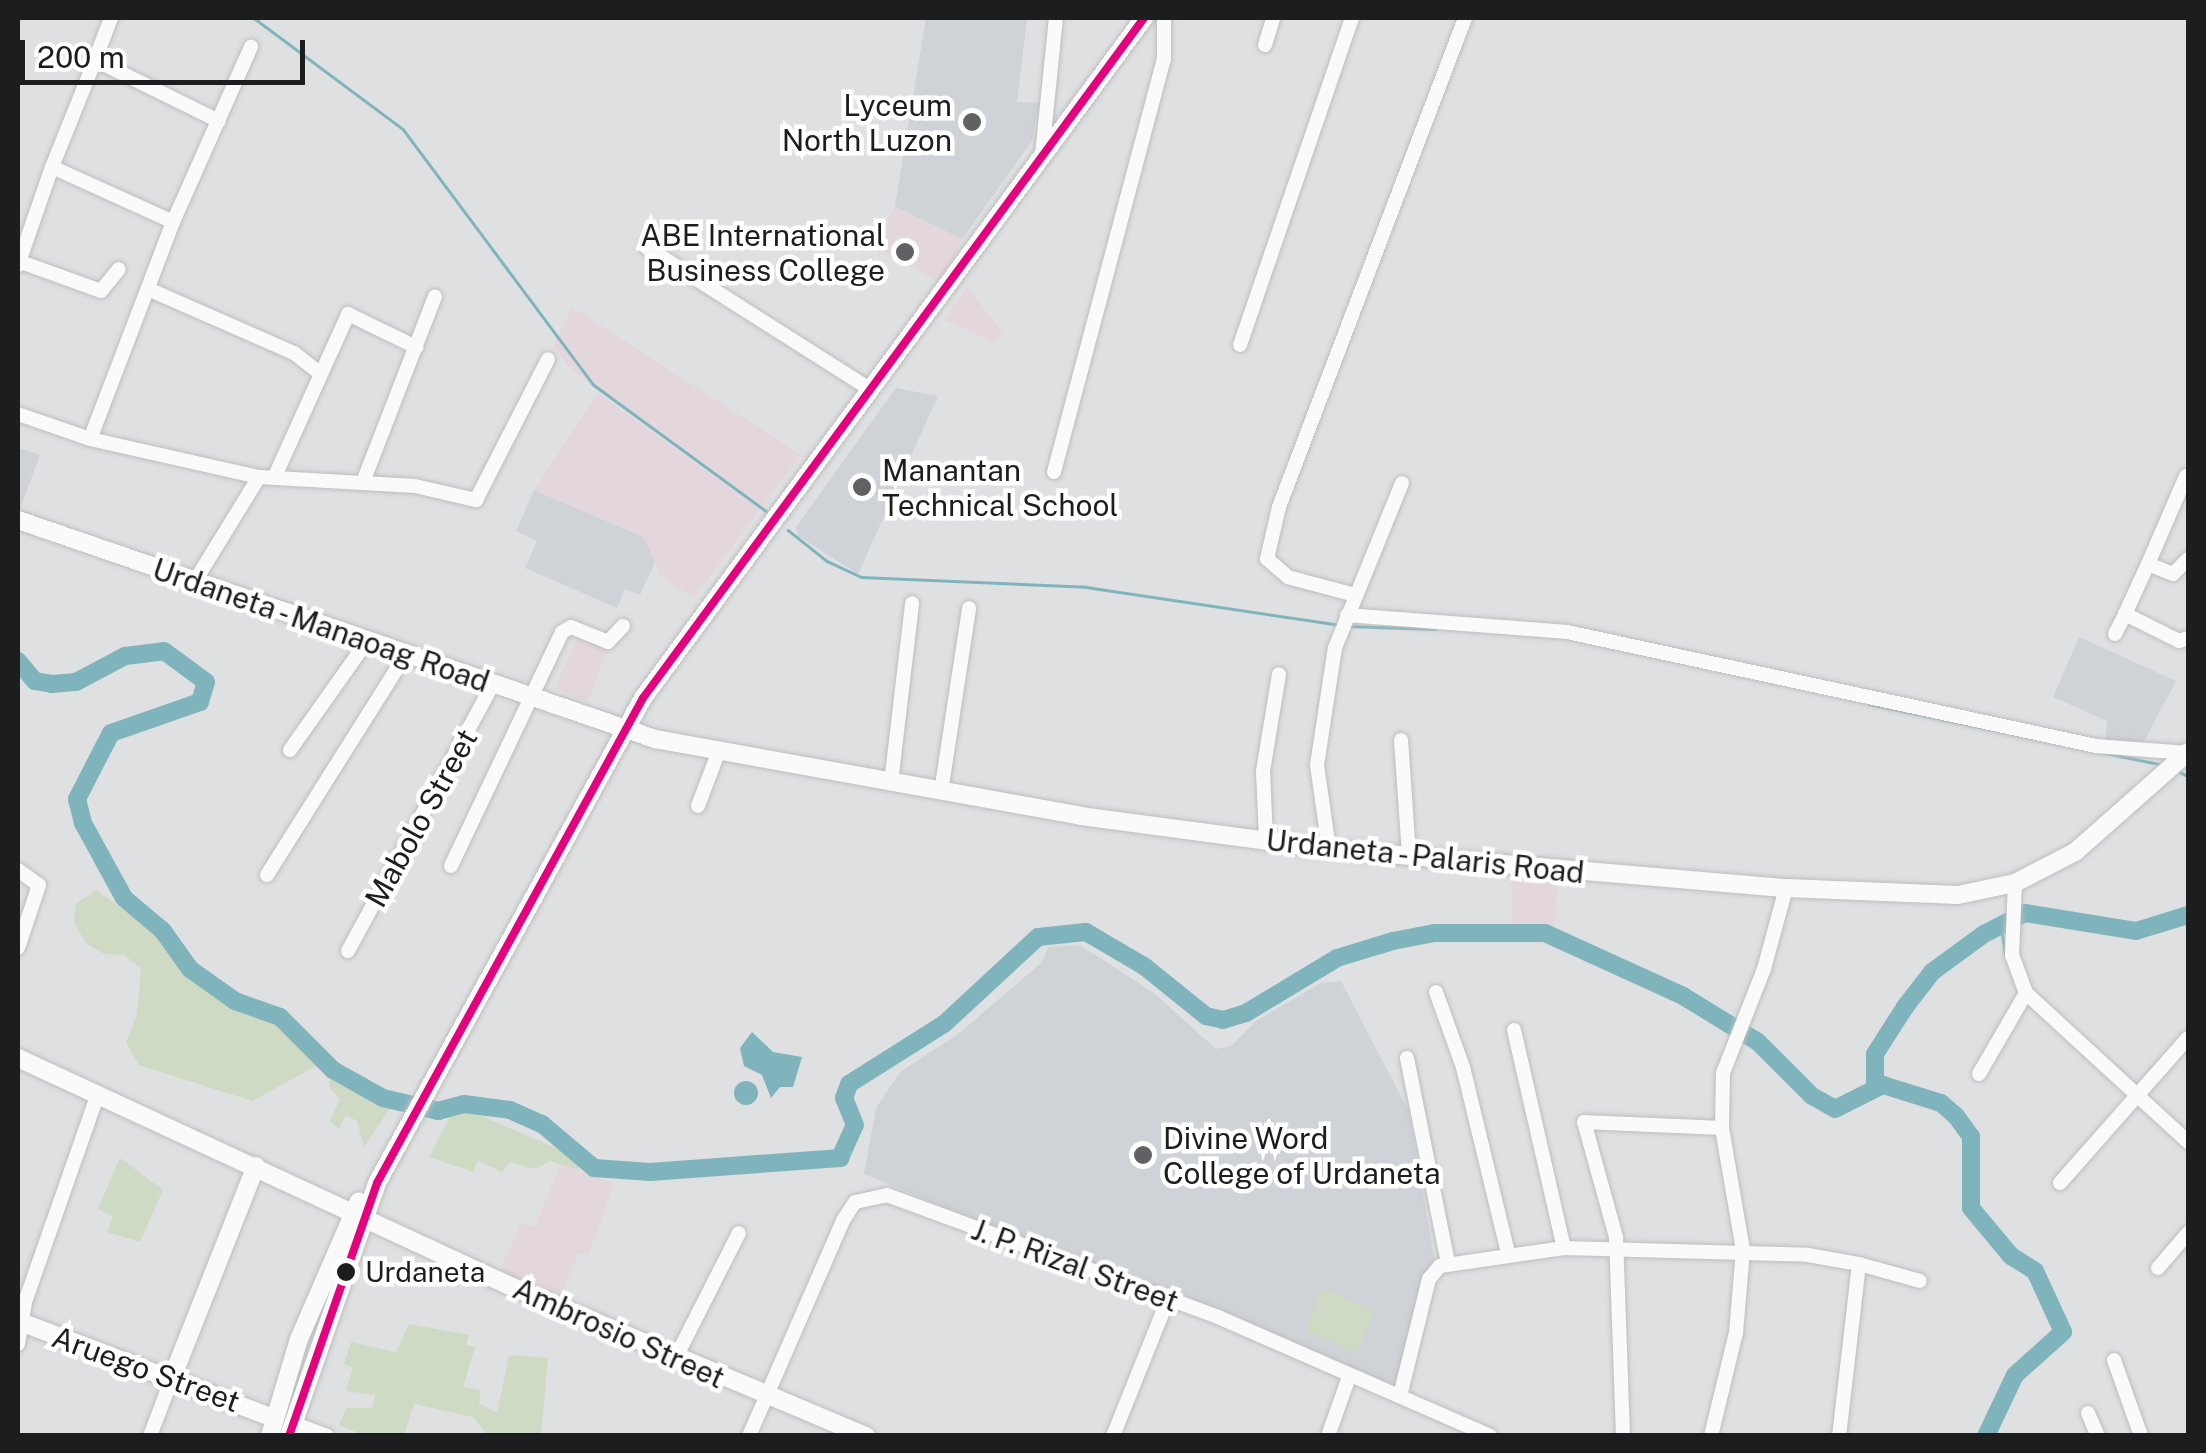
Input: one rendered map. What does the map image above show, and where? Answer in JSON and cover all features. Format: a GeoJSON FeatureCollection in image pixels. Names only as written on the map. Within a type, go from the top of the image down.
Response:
{"type":"FeatureCollection","features":[{"type":"Feature","properties":{"kind":"main road"},"geometry":{"type":"LineString","coordinates":[[281,1428],[351,1209],[377,1183],[624,730],[1144,18]]}},
{"type":"Feature","properties":{"kind":"main road","name":"Urdaneta - Manaoag Road"},"geometry":{"type":"LineString","coordinates":[[18,520],[624,730]]}},
{"type":"Feature","properties":{"kind":"main road","name":"Urdaneta - Palaris Road"},"geometry":{"type":"LineString","coordinates":[[624,730],[718,753],[941,792],[1328,849],[1786,888],[1932,896],[2014,883],[2075,852],[2185,755]]}},
{"type":"Feature","properties":{"kind":"main road","name":"Ambrosio Street"},"geometry":{"type":"LineString","coordinates":[[18,1058],[322,1206],[351,1209],[676,1359],[866,1436]]}},
{"type":"Feature","properties":{"kind":"main road"},"geometry":{"type":"LineString","coordinates":[[172,1378],[253,1174]]}},
{"type":"Feature","properties":{"kind":"main road","name":"Aruego Street"},"geometry":{"type":"LineString","coordinates":[[20,1322],[172,1378],[281,1428]]}},
{"type":"Feature","properties":{"kind":"street"},"geometry":{"type":"LineString","coordinates":[[112,18],[24,226],[18,263],[101,291],[119,269]]}},
{"type":"Feature","properties":{"kind":"street"},"geometry":{"type":"LineString","coordinates":[[1042,156],[1056,18]]}},
{"type":"Feature","properties":{"kind":"street"},"geometry":{"type":"LineString","coordinates":[[1054,472],[1164,60],[1164,18]]}},
{"type":"Feature","properties":{"kind":"street"},"geometry":{"type":"LineString","coordinates":[[1265,45],[1272,18]]}},
{"type":"Feature","properties":{"kind":"street"},"geometry":{"type":"LineString","coordinates":[[1240,345],[1352,18]]}},
{"type":"Feature","properties":{"kind":"street"},"geometry":{"type":"LineString","coordinates":[[1355,595],[1288,576],[1267,559],[1279,507],[1465,18]]}},
{"type":"Feature","properties":{"kind":"street"},"geometry":{"type":"LineString","coordinates":[[90,439],[174,222],[251,47]]}},
{"type":"Feature","properties":{"kind":"street"},"geometry":{"type":"LineString","coordinates":[[95,60],[219,121]]}},
{"type":"Feature","properties":{"kind":"street"},"geometry":{"type":"LineString","coordinates":[[52,167],[174,222]]}},
{"type":"Feature","properties":{"kind":"street"},"geometry":{"type":"LineString","coordinates":[[646,247],[871,390]]}},
{"type":"Feature","properties":{"kind":"street"},"geometry":{"type":"LineString","coordinates":[[148,289],[294,354],[318,372]]}},
{"type":"Feature","properties":{"kind":"street"},"geometry":{"type":"LineString","coordinates":[[363,482],[436,296]]}},
{"type":"Feature","properties":{"kind":"street"},"geometry":{"type":"LineString","coordinates":[[195,581],[267,477],[352,312],[416,347]]}},
{"type":"Feature","properties":{"kind":"street"},"geometry":{"type":"LineString","coordinates":[[18,414],[90,439],[267,477],[363,482],[480,498],[548,359]]}},
{"type":"Feature","properties":{"kind":"street"},"geometry":{"type":"LineString","coordinates":[[2115,634],[2188,475]]}},
{"type":"Feature","properties":{"kind":"street"},"geometry":{"type":"LineString","coordinates":[[1328,849],[1318,765],[1338,639],[1402,483]]}},
{"type":"Feature","properties":{"kind":"street"},"geometry":{"type":"LineString","coordinates":[[2148,564],[2173,574],[2188,560]]}},
{"type":"Feature","properties":{"kind":"street"},"geometry":{"type":"LineString","coordinates":[[891,783],[912,603]]}},
{"type":"Feature","properties":{"kind":"street"},"geometry":{"type":"LineString","coordinates":[[941,792],[970,608]]}},
{"type":"Feature","properties":{"kind":"street"},"geometry":{"type":"LineString","coordinates":[[2125,614],[2178,641],[2188,638]]}},
{"type":"Feature","properties":{"kind":"street"},"geometry":{"type":"LineString","coordinates":[[1346,618],[1567,632],[2096,746],[2185,755]]}},
{"type":"Feature","properties":{"kind":"street"},"geometry":{"type":"LineString","coordinates":[[451,866],[565,630],[608,642],[623,626]]}},
{"type":"Feature","properties":{"kind":"street"},"geometry":{"type":"LineString","coordinates":[[290,750],[368,640]]}},
{"type":"Feature","properties":{"kind":"street"},"geometry":{"type":"LineString","coordinates":[[267,875],[408,653]]}},
{"type":"Feature","properties":{"kind":"street"},"geometry":{"type":"LineString","coordinates":[[1266,840],[1263,771],[1279,674]]}},
{"type":"Feature","properties":{"kind":"street","name":"Mabolo Street"},"geometry":{"type":"LineString","coordinates":[[348,951],[492,686]]}},
{"type":"Feature","properties":{"kind":"street"},"geometry":{"type":"LineString","coordinates":[[1401,740],[1409,856]]}},
{"type":"Feature","properties":{"kind":"street"},"geometry":{"type":"LineString","coordinates":[[698,806],[718,753]]}},
{"type":"Feature","properties":{"kind":"street"},"geometry":{"type":"LineString","coordinates":[[18,870],[39,885],[18,948]]}},
{"type":"Feature","properties":{"kind":"street"},"geometry":{"type":"LineString","coordinates":[[2014,883],[2012,931],[2016,977],[2026,993],[2188,1142]]}},
{"type":"Feature","properties":{"kind":"street"},"geometry":{"type":"LineString","coordinates":[[1711,1436],[1736,1332],[1742,1250],[1722,1128],[1729,1050],[1749,1006],[1786,888]]}},
{"type":"Feature","properties":{"kind":"street"},"geometry":{"type":"LineString","coordinates":[[1436,992],[1462,1067],[1508,1253]]}},
{"type":"Feature","properties":{"kind":"street"},"geometry":{"type":"LineString","coordinates":[[1979,1074],[2026,993]]}},
{"type":"Feature","properties":{"kind":"street"},"geometry":{"type":"LineString","coordinates":[[1514,1030],[1564,1248]]}},
{"type":"Feature","properties":{"kind":"street"},"geometry":{"type":"LineString","coordinates":[[2060,1183],[2188,1038]]}},
{"type":"Feature","properties":{"kind":"street"},"geometry":{"type":"LineString","coordinates":[[1406,1058],[1448,1263]]}},
{"type":"Feature","properties":{"kind":"street"},"geometry":{"type":"LineString","coordinates":[[18,1344],[20,1322],[98,1094]]}},
{"type":"Feature","properties":{"kind":"street"},"geometry":{"type":"LineString","coordinates":[[1623,1436],[1617,1246],[1584,1122],[1722,1128]]}},
{"type":"Feature","properties":{"kind":"street","name":"J. P. Rizal Street"},"geometry":{"type":"LineString","coordinates":[[763,1395],[844,1220],[855,1202],[872,1195],[912,1203],[1168,1300],[1490,1436]]}},
{"type":"Feature","properties":{"kind":"street"},"geometry":{"type":"LineString","coordinates":[[676,1359],[738,1233]]}},
{"type":"Feature","properties":{"kind":"street"},"geometry":{"type":"LineString","coordinates":[[2158,1268],[2188,1233]]}},
{"type":"Feature","properties":{"kind":"street"},"geometry":{"type":"LineString","coordinates":[[1400,1396],[1430,1278],[1448,1263],[1564,1248],[1742,1250],[1859,1264],[1920,1281]]}},
{"type":"Feature","properties":{"kind":"street"},"geometry":{"type":"LineString","coordinates":[[1839,1436],[1859,1264]]}},
{"type":"Feature","properties":{"kind":"street"},"geometry":{"type":"LineString","coordinates":[[1113,1436],[1168,1300]]}},
{"type":"Feature","properties":{"kind":"street"},"geometry":{"type":"LineString","coordinates":[[2114,1360],[2141,1436]]}},
{"type":"Feature","properties":{"kind":"street"},"geometry":{"type":"LineString","coordinates":[[150,1436],[172,1378]]}},
{"type":"Feature","properties":{"kind":"street"},"geometry":{"type":"LineString","coordinates":[[1328,1436],[1350,1378]]}},
{"type":"Feature","properties":{"kind":"street"},"geometry":{"type":"LineString","coordinates":[[750,1436],[763,1395]]}},
{"type":"Feature","properties":{"kind":"street"},"geometry":{"type":"LineString","coordinates":[[2088,1413],[2098,1436]]}},
{"type":"Feature","properties":{"kind":"street"},"geometry":{"type":"LineString","coordinates":[[281,1428],[327,1436]]}},
{"type":"Feature","properties":{"kind":"shaded area","name":"Lyceum North Luzon"},"geometry":{"type":"Polygon","coordinates":[[[926,18],[1027,18],[1017,102],[1039,103],[1032,141],[962,239],[895,206],[926,18]]]}},
{"type":"Feature","properties":{"kind":"shaded area"},"geometry":{"type":"Polygon","coordinates":[[[895,206],[962,239],[941,282],[874,249],[895,206]]]}},
{"type":"Feature","properties":{"kind":"shaded area"},"geometry":{"type":"Polygon","coordinates":[[[967,287],[1003,333],[995,342],[944,320],[967,287]]]}},
{"type":"Feature","properties":{"kind":"shaded area"},"geometry":{"type":"Polygon","coordinates":[[[572,307],[801,455],[760,510],[569,367],[553,345],[572,307]]]}},
{"type":"Feature","properties":{"kind":"shaded area","name":"Manantan Technical School"},"geometry":{"type":"Polygon","coordinates":[[[896,388],[938,396],[858,574],[798,536],[796,527],[896,388]]]}},
{"type":"Feature","properties":{"kind":"shaded area"},"geometry":{"type":"Polygon","coordinates":[[[598,393],[760,510],[694,598],[661,577],[644,537],[534,490],[598,393]]]}},
{"type":"Feature","properties":{"kind":"shaded area"},"geometry":{"type":"Polygon","coordinates":[[[18,448],[40,455],[19,512],[18,512],[18,448]]]}},
{"type":"Feature","properties":{"kind":"shaded area"},"geometry":{"type":"Polygon","coordinates":[[[534,490],[644,537],[655,562],[640,595],[625,589],[617,608],[525,568],[537,541],[516,531],[534,490]]]}},
{"type":"Feature","properties":{"kind":"shaded area"},"geometry":{"type":"Polygon","coordinates":[[[579,633],[610,646],[586,702],[555,689],[579,633]]]}},
{"type":"Feature","properties":{"kind":"shaded area"},"geometry":{"type":"Polygon","coordinates":[[[2079,637],[2176,681],[2140,749],[2105,743],[2107,721],[2053,697],[2079,637]]]}},
{"type":"Feature","properties":{"kind":"shaded area"},"geometry":{"type":"Polygon","coordinates":[[[1512,872],[1559,874],[1554,929],[1512,925],[1512,872]]]}},
{"type":"Feature","properties":{"kind":"shaded area","name":"Divine Word College of Urdaneta"},"geometry":{"type":"Polygon","coordinates":[[[1080,945],[1155,994],[1216,1049],[1231,1046],[1256,1021],[1321,983],[1341,981],[1409,1112],[1434,1258],[1393,1388],[1172,1290],[1133,1285],[864,1174],[876,1108],[900,1072],[957,1035],[1041,963],[1049,947],[1080,945]]]}},
{"type":"Feature","properties":{"kind":"shaded area"},"geometry":{"type":"Polygon","coordinates":[[[561,1164],[614,1184],[588,1256],[578,1253],[559,1299],[500,1271],[521,1224],[535,1227],[561,1164]]]}},
{"type":"Feature","properties":{"kind":"green space"},"geometry":{"type":"Polygon","coordinates":[[[96,890],[165,939],[182,965],[218,991],[288,1027],[322,1063],[252,1101],[139,1065],[126,1043],[137,1014],[141,968],[124,955],[104,954],[86,943],[74,923],[76,904],[96,890]]]}},
{"type":"Feature","properties":{"kind":"green space"},"geometry":{"type":"Polygon","coordinates":[[[331,1073],[392,1105],[364,1147],[357,1121],[346,1115],[339,1129],[330,1121],[340,1099],[329,1087],[331,1073]]]}},
{"type":"Feature","properties":{"kind":"green space"},"geometry":{"type":"Polygon","coordinates":[[[456,1105],[584,1160],[578,1170],[550,1161],[536,1169],[510,1162],[502,1172],[478,1161],[473,1172],[429,1157],[456,1105]]]}},
{"type":"Feature","properties":{"kind":"green space"},"geometry":{"type":"Polygon","coordinates":[[[120,1158],[163,1190],[140,1242],[107,1232],[113,1217],[98,1209],[120,1158]]]}},
{"type":"Feature","properties":{"kind":"green space"},"geometry":{"type":"Polygon","coordinates":[[[1323,1288],[1375,1311],[1356,1353],[1304,1330],[1323,1288]]]}},
{"type":"Feature","properties":{"kind":"green space"},"geometry":{"type":"Polygon","coordinates":[[[409,1324],[469,1335],[466,1345],[475,1347],[463,1387],[481,1390],[479,1403],[497,1413],[509,1355],[548,1358],[541,1435],[487,1435],[473,1417],[414,1404],[404,1435],[363,1435],[339,1425],[346,1408],[372,1408],[375,1395],[346,1391],[353,1368],[344,1364],[351,1342],[396,1352],[409,1324]]]}},
{"type":"Feature","properties":{"kind":"water"},"geometry":{"type":"Polygon","coordinates":[[[752,1032],[773,1052],[802,1057],[793,1087],[780,1087],[771,1098],[762,1075],[744,1066],[740,1048],[752,1032]]]}},
{"type":"Feature","properties":{"kind":"water"},"geometry":{"type":"Polygon","coordinates":[[[746,1081],[758,1093],[746,1105],[734,1093],[746,1081]]]}},
{"type":"Feature","properties":{"kind":"waterway"},"geometry":{"type":"LineString","coordinates":[[254,18],[403,129],[594,385],[766,511]]}},
{"type":"Feature","properties":{"kind":"waterway"},"geometry":{"type":"LineString","coordinates":[[788,530],[827,561],[861,577],[1086,587],[1340,625]]}},
{"type":"Feature","properties":{"kind":"waterway"},"geometry":{"type":"LineString","coordinates":[[1348,626],[1435,629]]}},
{"type":"Feature","properties":{"kind":"waterway"},"geometry":{"type":"LineString","coordinates":[[18,661],[35,681],[52,684],[76,682],[125,656],[164,651],[206,682],[200,702],[111,733],[77,799],[83,823],[124,898],[163,931],[190,969],[235,1001],[280,1017],[333,1070],[383,1098],[438,1111],[464,1104],[510,1110],[542,1124],[594,1168],[650,1172],[840,1158],[855,1125],[844,1098],[849,1084],[944,1024],[1038,937],[1086,932],[1144,966],[1206,1016],[1223,1020],[1246,1013],[1337,958],[1393,941],[1434,933],[1545,933],[1683,996],[1758,1042],[1812,1096],[1835,1109],[1883,1085],[1941,1103],[1956,1116],[1971,1137],[1971,1208],[2011,1256],[2035,1271],[2063,1332],[2015,1375],[1986,1436]]}},
{"type":"Feature","properties":{"kind":"waterway"},"geometry":{"type":"LineString","coordinates":[[1869,704],[2164,765]]}},
{"type":"Feature","properties":{"kind":"waterway"},"geometry":{"type":"LineString","coordinates":[[2176,770],[2188,776]]}},
{"type":"Feature","properties":{"kind":"waterway"},"geometry":{"type":"LineString","coordinates":[[1875,1087],[1875,1054],[1905,1007],[1932,972],[1984,934],[2025,913],[2136,931],[2188,915]]}},
{"type":"Feature","properties":{"kind":"waterway"},"geometry":{"type":"LineString","coordinates":[[2001,925],[2006,956]]}},
{"type":"Feature","properties":{"kind":"transit line"},"geometry":{"type":"LineString","coordinates":[[289,1436],[377,1183],[643,698],[1144,18]]}},
{"type":"Feature","properties":{"kind":"place","name":"Lyceum North Luzon"},"geometry":{"type":"Point","coordinates":[972,122]}},
{"type":"Feature","properties":{"kind":"place","name":"ABE International Business College"},"geometry":{"type":"Point","coordinates":[905,252]}},
{"type":"Feature","properties":{"kind":"place","name":"Manantan Technical School"},"geometry":{"type":"Point","coordinates":[862,487]}},
{"type":"Feature","properties":{"kind":"place","name":"Divine Word College of Urdaneta"},"geometry":{"type":"Point","coordinates":[1143,1155]}},
{"type":"Feature","properties":{"kind":"place","name":"Urdaneta"},"geometry":{"type":"Point","coordinates":[346,1272]}}]}
